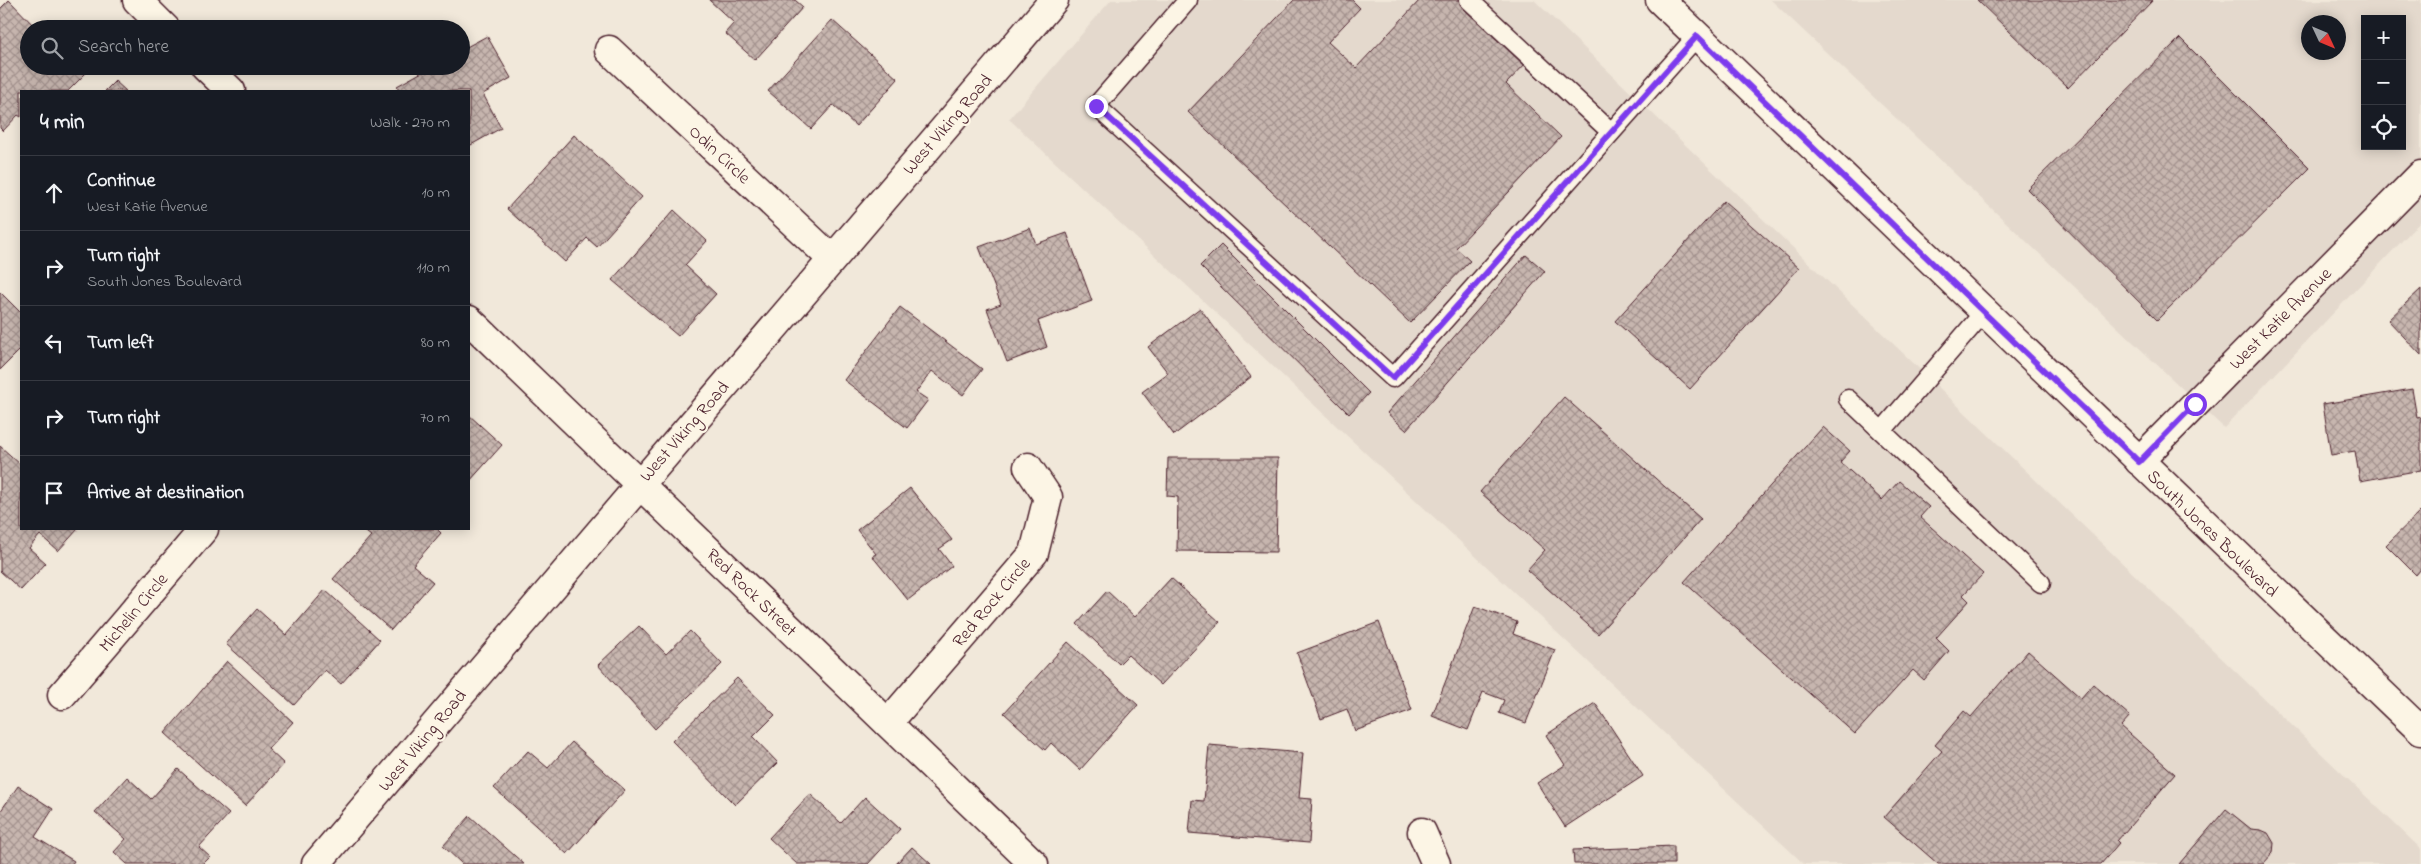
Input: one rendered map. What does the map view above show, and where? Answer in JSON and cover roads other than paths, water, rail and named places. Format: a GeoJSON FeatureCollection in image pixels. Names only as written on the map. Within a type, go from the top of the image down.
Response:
{"type":"FeatureCollection","features":[{"type":"Feature","properties":{"kind":"street"},"geometry":{"type":"LineString","coordinates":[[137,0],[157,20]]}},
{"type":"Feature","properties":{"kind":"street","name":"West Viking Road"},"geometry":{"type":"LineString","coordinates":[[316,864],[1054,0]]}},
{"type":"Feature","properties":{"kind":"street","name":"South Jones Boulevard"},"geometry":{"type":"LineString","coordinates":[[1660,0],[2139,462],[2421,730]]}},
{"type":"Feature","properties":{"kind":"street","name":"Odin Circle"},"geometry":{"type":"LineString","coordinates":[[609,50],[832,259]]}},
{"type":"Feature","properties":{"kind":"street"},"geometry":{"type":"LineString","coordinates":[[214,75],[230,90]]}},
{"type":"Feature","properties":{"kind":"street","name":"West Katie Avenue"},"geometry":{"type":"LineString","coordinates":[[2139,462],[2421,175]]}},
{"type":"Feature","properties":{"kind":"street","name":"Red Rock Street"},"geometry":{"type":"LineString","coordinates":[[470,321],[1034,864]]}},
{"type":"Feature","properties":{"kind":"street","name":"Red Rock Circle"},"geometry":{"type":"LineString","coordinates":[[888,724],[1034,552],[1048,497],[1028,467]]}},
{"type":"Feature","properties":{"kind":"street","name":"Michelin Circle"},"geometry":{"type":"LineString","coordinates":[[62,695],[203,530]]}},
{"type":"Feature","properties":{"kind":"street"},"geometry":{"type":"LineString","coordinates":[[1422,832],[1436,864]]}},
{"type":"Feature","properties":{"kind":"lane"},"geometry":{"type":"LineString","coordinates":[[1188,0],[1096,106],[1393,378],[1697,36]]}},
{"type":"Feature","properties":{"kind":"lane"},"geometry":{"type":"LineString","coordinates":[[1469,0],[1611,132]]}},
{"type":"Feature","properties":{"kind":"lane"},"geometry":{"type":"LineString","coordinates":[[1882,431],[1984,312]]}},
{"type":"Feature","properties":{"kind":"lane"},"geometry":{"type":"LineString","coordinates":[[1848,399],[2040,583]]}}]}
